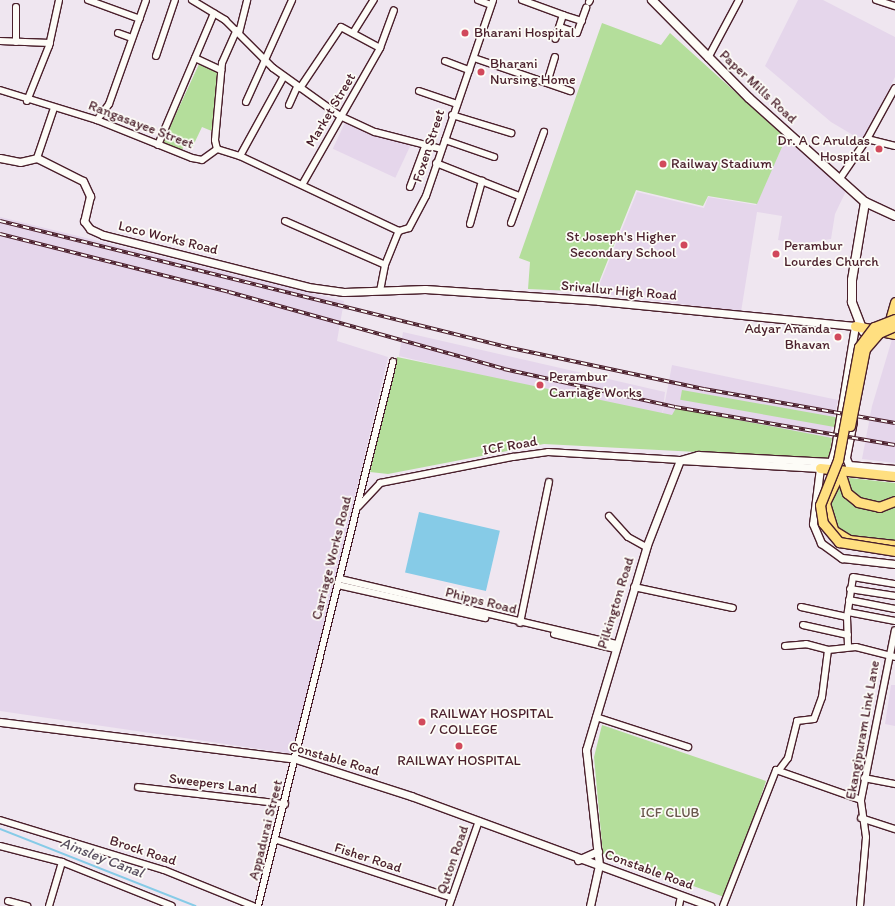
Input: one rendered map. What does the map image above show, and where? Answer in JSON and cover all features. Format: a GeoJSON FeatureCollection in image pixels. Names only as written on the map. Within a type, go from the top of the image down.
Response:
{"type":"FeatureCollection","features":[{"type":"Feature","properties":{"kind":"main road","name":"Paper Mills Road"},"geometry":{"type":"LineString","coordinates":[[655,1],[708,58],[841,177],[865,202]]}},
{"type":"Feature","properties":{"kind":"main road"},"geometry":{"type":"LineString","coordinates":[[872,345],[858,327],[852,302],[852,280],[865,202],[895,216]]}},
{"type":"Feature","properties":{"kind":"main road"},"geometry":{"type":"LineString","coordinates":[[858,327],[891,322]]}},
{"type":"Feature","properties":{"kind":"main road"},"geometry":{"type":"LineString","coordinates":[[891,322],[865,349],[840,472],[825,503],[833,530],[848,540],[895,545]]}},
{"type":"Feature","properties":{"kind":"main road"},"geometry":{"type":"LineString","coordinates":[[891,322],[874,327],[859,347],[838,460],[820,505],[824,526],[839,542],[895,551]]}},
{"type":"Feature","properties":{"kind":"main road"},"geometry":{"type":"LineString","coordinates":[[820,468],[895,476]]}},
{"type":"Feature","properties":{"kind":"main road"},"geometry":{"type":"LineString","coordinates":[[840,472],[848,493],[858,502],[879,507],[895,501]]}},
{"type":"Feature","properties":{"kind":"street"},"geometry":{"type":"LineString","coordinates":[[27,101],[50,43],[59,0]]}},
{"type":"Feature","properties":{"kind":"street"},"geometry":{"type":"LineString","coordinates":[[88,0],[140,19]]}},
{"type":"Feature","properties":{"kind":"street"},"geometry":{"type":"LineString","coordinates":[[97,120],[109,104],[146,0]]}},
{"type":"Feature","properties":{"kind":"street"},"geometry":{"type":"LineString","coordinates":[[156,56],[175,0]]}},
{"type":"Feature","properties":{"kind":"street"},"geometry":{"type":"LineString","coordinates":[[192,0],[214,13],[238,32],[265,61],[299,88],[340,116],[375,132],[441,148]]}},
{"type":"Feature","properties":{"kind":"street"},"geometry":{"type":"LineString","coordinates":[[248,0],[238,32],[221,70],[215,140],[217,149],[240,156],[399,231]]}},
{"type":"Feature","properties":{"kind":"street"},"geometry":{"type":"LineString","coordinates":[[246,102],[292,0]]}},
{"type":"Feature","properties":{"kind":"street"},"geometry":{"type":"LineString","coordinates":[[353,33],[374,0]]}},
{"type":"Feature","properties":{"kind":"street"},"geometry":{"type":"LineString","coordinates":[[478,0],[492,3]]}},
{"type":"Feature","properties":{"kind":"street"},"geometry":{"type":"LineString","coordinates":[[522,0],[582,21]]}},
{"type":"Feature","properties":{"kind":"street"},"geometry":{"type":"LineString","coordinates":[[708,58],[739,0]]}},
{"type":"Feature","properties":{"kind":"street"},"geometry":{"type":"LineString","coordinates":[[876,0],[887,2],[895,6]]}},
{"type":"Feature","properties":{"kind":"street","name":"Foxen Street"},"geometry":{"type":"LineString","coordinates":[[380,291],[384,265],[399,231],[409,228],[426,196],[452,115],[474,58],[492,3]]}},
{"type":"Feature","properties":{"kind":"street"},"geometry":{"type":"LineString","coordinates":[[560,27],[577,33],[588,3]]}},
{"type":"Feature","properties":{"kind":"street"},"geometry":{"type":"LineString","coordinates":[[16,7],[16,42]]}},
{"type":"Feature","properties":{"kind":"street","name":"Market Street"},"geometry":{"type":"LineString","coordinates":[[302,185],[380,48],[394,10]]}},
{"type":"Feature","properties":{"kind":"street"},"geometry":{"type":"LineString","coordinates":[[158,146],[214,13]]}},
{"type":"Feature","properties":{"kind":"street"},"geometry":{"type":"LineString","coordinates":[[555,39],[563,15]]}},
{"type":"Feature","properties":{"kind":"street"},"geometry":{"type":"LineString","coordinates":[[289,105],[340,28],[353,33],[380,48]]}},
{"type":"Feature","properties":{"kind":"street"},"geometry":{"type":"LineString","coordinates":[[118,33],[132,38]]}},
{"type":"Feature","properties":{"kind":"street"},"geometry":{"type":"LineString","coordinates":[[0,41],[50,43]]}},
{"type":"Feature","properties":{"kind":"street"},"geometry":{"type":"LineString","coordinates":[[547,83],[556,56]]}},
{"type":"Feature","properties":{"kind":"street"},"geometry":{"type":"LineString","coordinates":[[195,58],[221,70]]}},
{"type":"Feature","properties":{"kind":"street"},"geometry":{"type":"LineString","coordinates":[[474,58],[570,91]]}},
{"type":"Feature","properties":{"kind":"street"},"geometry":{"type":"LineString","coordinates":[[445,60],[469,70]]}},
{"type":"Feature","properties":{"kind":"street"},"geometry":{"type":"LineString","coordinates":[[240,156],[284,76]]}},
{"type":"Feature","properties":{"kind":"street"},"geometry":{"type":"LineString","coordinates":[[841,177],[867,139],[895,88]]}},
{"type":"Feature","properties":{"kind":"street"},"geometry":{"type":"LineString","coordinates":[[419,91],[456,104]]}},
{"type":"Feature","properties":{"kind":"street","name":"Rangasayee Street"},"geometry":{"type":"LineString","coordinates":[[1,92],[27,101],[97,120],[158,146],[202,160],[217,149]]}},
{"type":"Feature","properties":{"kind":"street"},"geometry":{"type":"LineString","coordinates":[[0,158],[20,162],[37,158],[54,108]]}},
{"type":"Feature","properties":{"kind":"street"},"geometry":{"type":"LineString","coordinates":[[452,115],[511,133]]}},
{"type":"Feature","properties":{"kind":"street"},"geometry":{"type":"LineString","coordinates":[[511,224],[519,196],[544,132]]}},
{"type":"Feature","properties":{"kind":"street"},"geometry":{"type":"LineString","coordinates":[[867,139],[895,146]]}},
{"type":"Feature","properties":{"kind":"street"},"geometry":{"type":"LineString","coordinates":[[445,140],[494,157]]}},
{"type":"Feature","properties":{"kind":"street"},"geometry":{"type":"LineString","coordinates":[[410,187],[426,144]]}},
{"type":"Feature","properties":{"kind":"street","name":"Loco Works Road"},"geometry":{"type":"LineString","coordinates":[[37,158],[83,181],[90,196],[84,220],[90,229],[103,235],[308,287],[344,292],[380,291]]}},
{"type":"Feature","properties":{"kind":"street"},"geometry":{"type":"LineString","coordinates":[[436,163],[519,196]]}},
{"type":"Feature","properties":{"kind":"street"},"geometry":{"type":"LineString","coordinates":[[470,224],[482,182]]}},
{"type":"Feature","properties":{"kind":"street"},"geometry":{"type":"LineString","coordinates":[[286,221],[384,265]]}},
{"type":"Feature","properties":{"kind":"street","name":"Srivallur High Road"},"geometry":{"type":"LineString","coordinates":[[380,291],[425,290],[599,301],[858,327]]}},
{"type":"Feature","properties":{"kind":"street"},"geometry":{"type":"LineString","coordinates":[[891,322],[872,345],[846,458],[849,465],[895,469]]}},
{"type":"Feature","properties":{"kind":"street"},"geometry":{"type":"LineString","coordinates":[[831,462],[858,327]]}},
{"type":"Feature","properties":{"kind":"street","name":"Carriage Works Road"},"geometry":{"type":"LineString","coordinates":[[296,760],[392,362]]}},
{"type":"Feature","properties":{"kind":"street","name":"ICF Road"},"geometry":{"type":"LineString","coordinates":[[357,508],[380,483],[513,457],[548,452],[680,460]]}},
{"type":"Feature","properties":{"kind":"street"},"geometry":{"type":"LineString","coordinates":[[680,460],[698,455],[831,462]]}},
{"type":"Feature","properties":{"kind":"street"},"geometry":{"type":"LineString","coordinates":[[680,460],[820,468],[831,462]]}},
{"type":"Feature","properties":{"kind":"street","name":"Pilkington Road"},"geometry":{"type":"LineString","coordinates":[[590,906],[599,865],[586,767],[586,750],[646,547],[680,460]]}},
{"type":"Feature","properties":{"kind":"street"},"geometry":{"type":"LineString","coordinates":[[820,468],[813,524],[822,543],[842,558],[895,564]]}},
{"type":"Feature","properties":{"kind":"street"},"geometry":{"type":"LineString","coordinates":[[520,623],[549,482]]}},
{"type":"Feature","properties":{"kind":"street"},"geometry":{"type":"LineString","coordinates":[[609,516],[628,537],[646,547]]}},
{"type":"Feature","properties":{"kind":"street"},"geometry":{"type":"LineString","coordinates":[[848,646],[849,600],[853,577],[895,584]]}},
{"type":"Feature","properties":{"kind":"street","name":"Phipps Road"},"geometry":{"type":"LineString","coordinates":[[339,582],[520,623],[616,647]]}},
{"type":"Feature","properties":{"kind":"street","name":"Phipps Road"},"geometry":{"type":"LineString","coordinates":[[339,582],[616,647]]}},
{"type":"Feature","properties":{"kind":"street"},"geometry":{"type":"LineString","coordinates":[[634,587],[733,608]]}},
{"type":"Feature","properties":{"kind":"street"},"geometry":{"type":"LineString","coordinates":[[850,589],[895,596]]}},
{"type":"Feature","properties":{"kind":"street"},"geometry":{"type":"LineString","coordinates":[[849,600],[895,609]]}},
{"type":"Feature","properties":{"kind":"street"},"geometry":{"type":"LineString","coordinates":[[801,607],[895,621]]}},
{"type":"Feature","properties":{"kind":"street"},"geometry":{"type":"LineString","coordinates":[[803,625],[848,635]]}},
{"type":"Feature","properties":{"kind":"street","name":"Ekangipuram Link Lane"},"geometry":{"type":"LineString","coordinates":[[860,906],[866,837],[861,818],[861,800],[864,778],[892,656],[895,630]]}},
{"type":"Feature","properties":{"kind":"street"},"geometry":{"type":"LineString","coordinates":[[785,646],[806,644],[828,650],[848,646],[892,656]]}},
{"type":"Feature","properties":{"kind":"street"},"geometry":{"type":"LineString","coordinates":[[722,906],[773,773],[779,770],[788,758],[797,721],[814,719],[822,697],[828,650]]}},
{"type":"Feature","properties":{"kind":"street"},"geometry":{"type":"LineString","coordinates":[[596,717],[688,747]]}},
{"type":"Feature","properties":{"kind":"street","name":"Constable Road"},"geometry":{"type":"LineString","coordinates":[[0,722],[296,760],[479,821],[578,860],[599,865],[710,906]]}},
{"type":"Feature","properties":{"kind":"street","name":"Appadurai Street"},"geometry":{"type":"LineString","coordinates":[[258,906],[277,840],[296,760]]}},
{"type":"Feature","properties":{"kind":"street"},"geometry":{"type":"LineString","coordinates":[[779,770],[861,800]]}},
{"type":"Feature","properties":{"kind":"street"},"geometry":{"type":"LineString","coordinates":[[864,778],[895,784]]}},
{"type":"Feature","properties":{"kind":"street","name":"Sweepers Land"},"geometry":{"type":"LineString","coordinates":[[138,788],[285,804]]}},
{"type":"Feature","properties":{"kind":"street"},"geometry":{"type":"LineString","coordinates":[[861,818],[895,829]]}},
{"type":"Feature","properties":{"kind":"street","name":"Brock Road"},"geometry":{"type":"LineString","coordinates":[[0,820],[164,870],[253,906]]}},
{"type":"Feature","properties":{"kind":"street","name":"Quton Road"},"geometry":{"type":"LineString","coordinates":[[449,906],[479,821]]}},
{"type":"Feature","properties":{"kind":"street","name":"Fisher Road"},"geometry":{"type":"LineString","coordinates":[[277,840],[452,898]]}},
{"type":"Feature","properties":{"kind":"street"},"geometry":{"type":"LineString","coordinates":[[0,846],[62,862],[162,904],[172,906]]}},
{"type":"Feature","properties":{"kind":"street","name":"Constable Road"},"geometry":{"type":"LineString","coordinates":[[578,860],[598,851]]}},
{"type":"Feature","properties":{"kind":"street"},"geometry":{"type":"LineString","coordinates":[[49,906],[62,862]]}},
{"type":"Feature","properties":{"kind":"street"},"geometry":{"type":"LineString","coordinates":[[679,906],[681,896]]}},
{"type":"Feature","properties":{"kind":"street"},"geometry":{"type":"LineString","coordinates":[[8,901],[27,906]]}},
{"type":"Feature","properties":{"kind":"shaded area"},"geometry":{"type":"Polygon","coordinates":[[[798,0],[823,0],[895,37],[895,77],[863,141],[831,122],[765,66],[798,0]]]}},
{"type":"Feature","properties":{"kind":"shaded area"},"geometry":{"type":"Polygon","coordinates":[[[348,116],[411,145],[395,178],[333,149],[348,116]]]}},
{"type":"Feature","properties":{"kind":"shaded area","name":"St Joseph's Higher Secondary School"},"geometry":{"type":"Polygon","coordinates":[[[786,138],[846,191],[835,214],[831,239],[800,244],[778,240],[782,216],[757,212],[741,312],[596,293],[637,192],[704,208],[708,197],[756,205],[786,138]]]}},
{"type":"Feature","properties":{"kind":"shaded area"},"geometry":{"type":"Polygon","coordinates":[[[0,217],[344,301],[337,341],[388,357],[294,754],[0,711],[0,217]]]}},
{"type":"Feature","properties":{"kind":"shaded area"},"geometry":{"type":"Polygon","coordinates":[[[403,332],[665,392],[662,417],[672,365],[838,400],[825,458],[399,356],[403,332]]]}},
{"type":"Feature","properties":{"kind":"shaded area"},"geometry":{"type":"Polygon","coordinates":[[[893,336],[895,337],[895,463],[862,459],[872,406],[893,336]]]}},
{"type":"Feature","properties":{"kind":"shaded area"},"geometry":{"type":"Polygon","coordinates":[[[891,685],[895,685],[895,726],[885,724],[891,685]]]}},
{"type":"Feature","properties":{"kind":"green space","name":"Railway Stadium"},"geometry":{"type":"Polygon","coordinates":[[[602,23],[661,45],[670,33],[786,138],[757,204],[708,196],[703,206],[636,190],[595,292],[528,289],[530,262],[519,258],[602,23]]]}},
{"type":"Feature","properties":{"kind":"green space"},"geometry":{"type":"Polygon","coordinates":[[[200,62],[218,70],[214,132],[202,127],[192,148],[185,144],[182,150],[163,142],[200,62]]]}},
{"type":"Feature","properties":{"kind":"green space"},"geometry":{"type":"Polygon","coordinates":[[[397,357],[672,415],[676,408],[832,438],[829,459],[544,444],[388,474],[370,472],[397,357]]]}},
{"type":"Feature","properties":{"kind":"green space"},"geometry":{"type":"Polygon","coordinates":[[[682,390],[838,417],[836,427],[680,400],[682,390]]]}},
{"type":"Feature","properties":{"kind":"green space"},"geometry":{"type":"Polygon","coordinates":[[[841,477],[895,483],[895,541],[838,534],[829,520],[829,498],[841,477]]]}},
{"type":"Feature","properties":{"kind":"green space","name":"ICF CLUB"},"geometry":{"type":"Polygon","coordinates":[[[602,725],[766,781],[727,898],[603,854],[594,757],[602,725]]]}},
{"type":"Feature","properties":{"kind":"water"},"geometry":{"type":"Polygon","coordinates":[[[419,512],[500,531],[486,591],[405,572],[419,512]]]}},
{"type":"Feature","properties":{"kind":"waterway","name":"Ainsley Canal"},"geometry":{"type":"LineString","coordinates":[[0,829],[195,906]]}},
{"type":"Feature","properties":{"kind":"railway"},"geometry":{"type":"LineString","coordinates":[[0,221],[511,348],[704,389],[895,423]]}},
{"type":"Feature","properties":{"kind":"railway"},"geometry":{"type":"LineString","coordinates":[[0,234],[229,292],[504,369],[675,407],[895,445]]}},
{"type":"Feature","properties":{"kind":"place","name":"Bharani Hospital"},"geometry":{"type":"Point","coordinates":[465,33]}},
{"type":"Feature","properties":{"kind":"place","name":"Bharani Nursing Home"},"geometry":{"type":"Point","coordinates":[481,72]}},
{"type":"Feature","properties":{"kind":"place","name":"Dr. A C Aruldas Hospital"},"geometry":{"type":"Point","coordinates":[879,149]}},
{"type":"Feature","properties":{"kind":"place","name":"Railway Stadium"},"geometry":{"type":"Point","coordinates":[663,164]}},
{"type":"Feature","properties":{"kind":"place","name":"St Joseph's Higher Secondary School"},"geometry":{"type":"Point","coordinates":[684,245]}},
{"type":"Feature","properties":{"kind":"place","name":"Perambur Lourdes Church"},"geometry":{"type":"Point","coordinates":[776,254]}},
{"type":"Feature","properties":{"kind":"place","name":"Adyar Ananda Bhavan"},"geometry":{"type":"Point","coordinates":[838,337]}},
{"type":"Feature","properties":{"kind":"place","name":"Perambur Carriage Works"},"geometry":{"type":"Point","coordinates":[540,385]}},
{"type":"Feature","properties":{"kind":"place","name":"RAILWAY HOSPITAL / COLLEGE"},"geometry":{"type":"Point","coordinates":[422,722]}},
{"type":"Feature","properties":{"kind":"place","name":"RAILWAY HOSPITAL"},"geometry":{"type":"Point","coordinates":[459,746]}}]}
